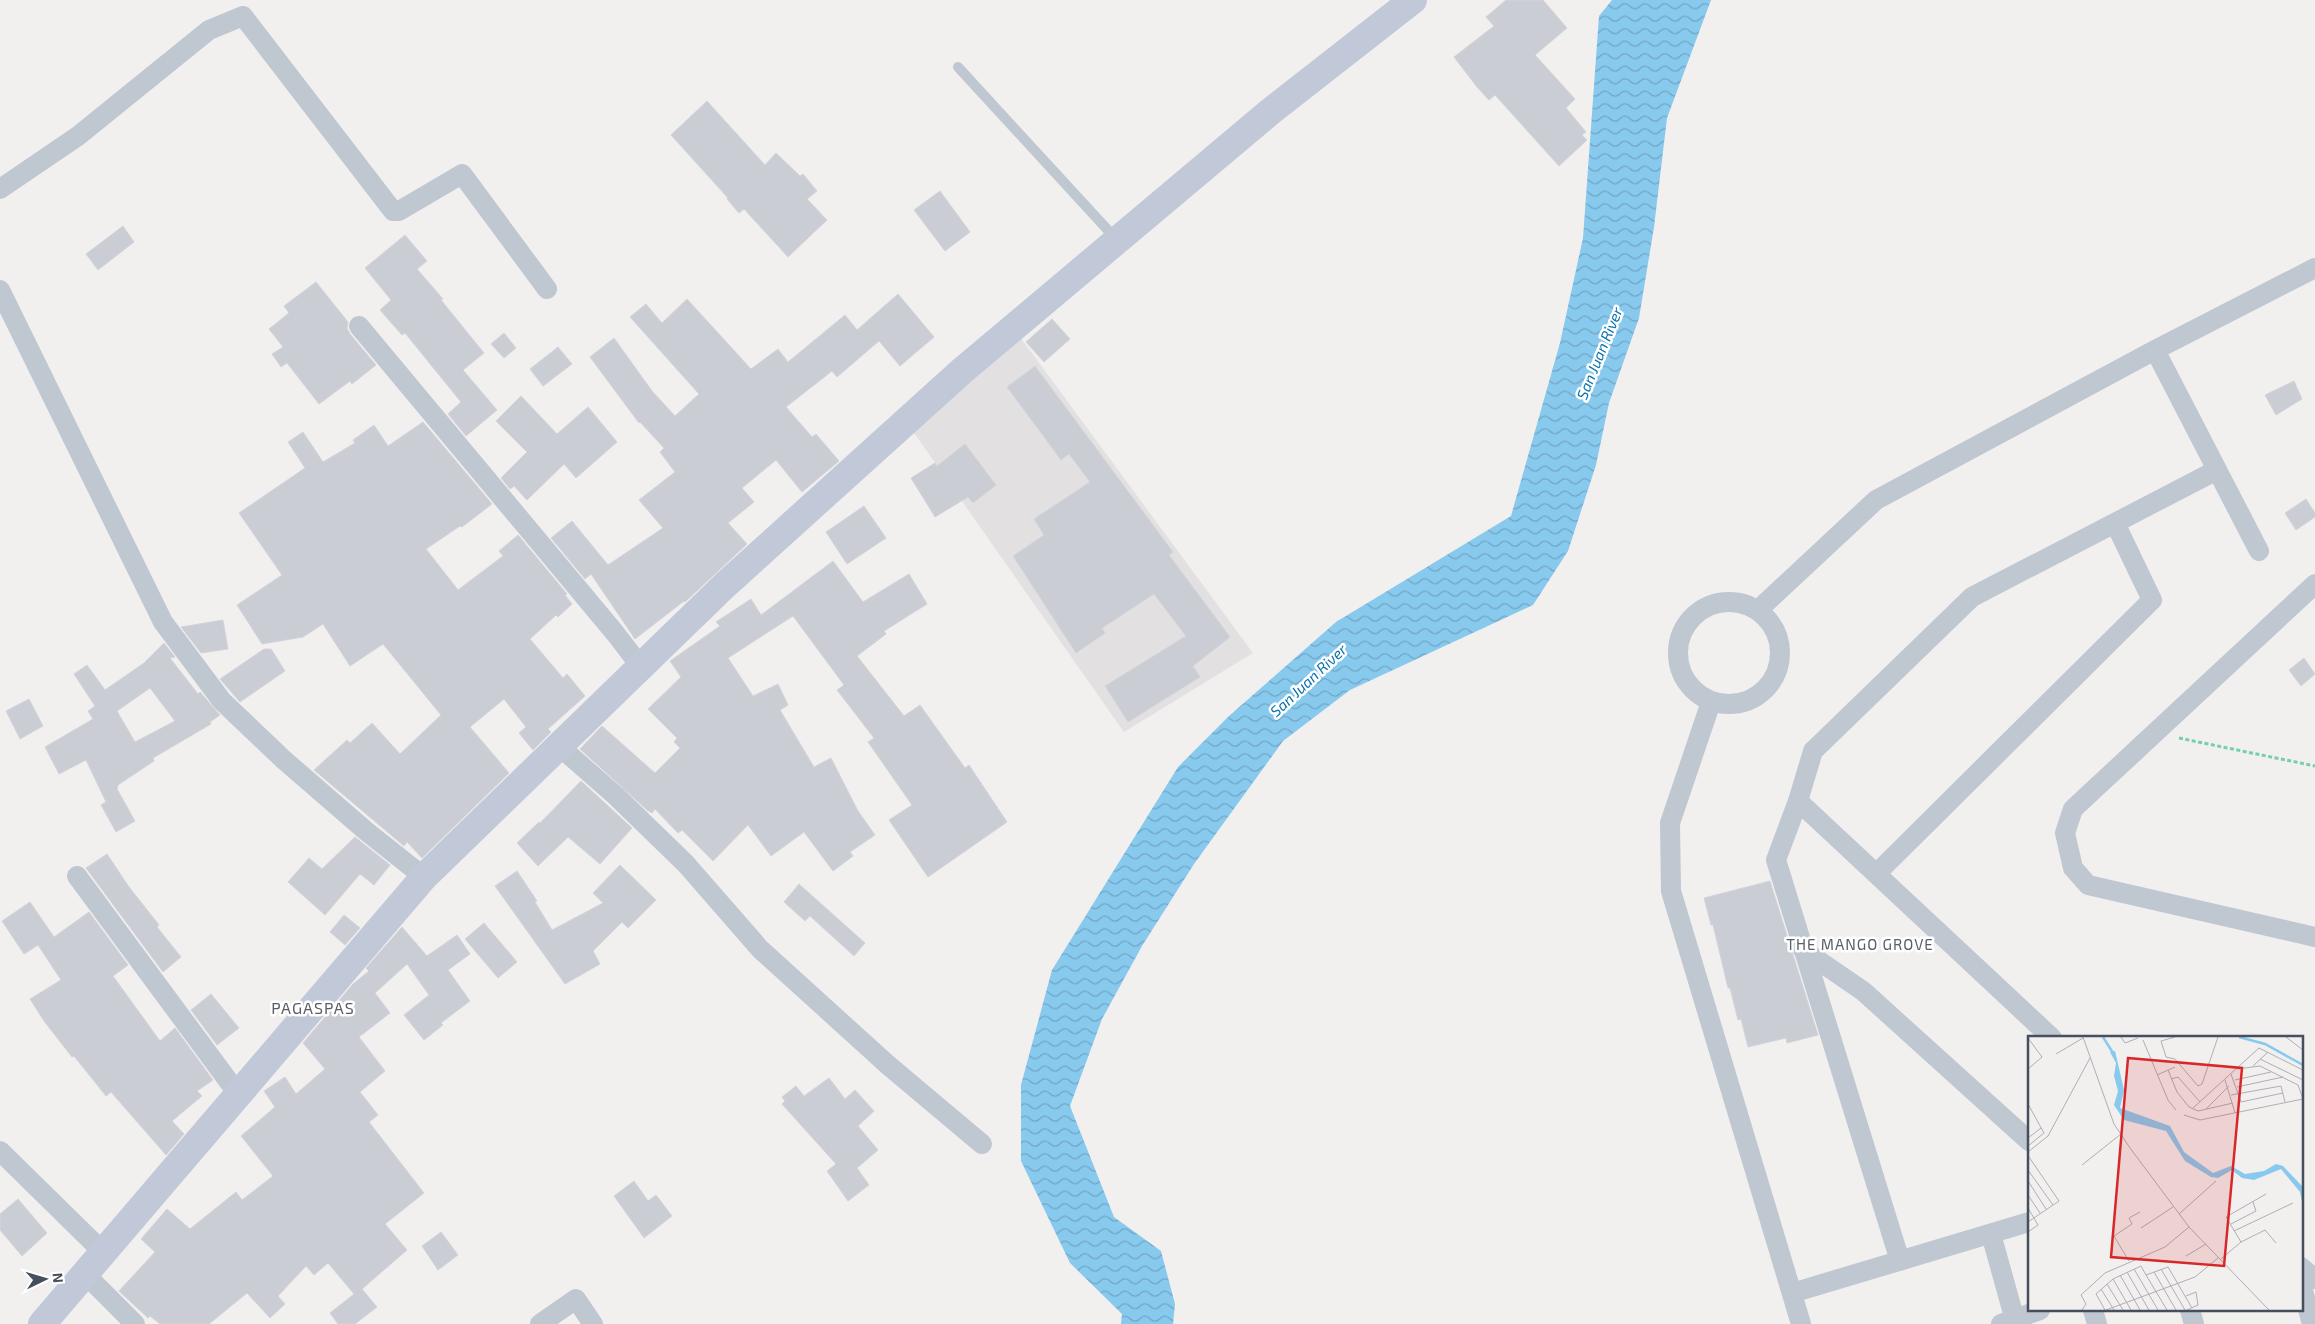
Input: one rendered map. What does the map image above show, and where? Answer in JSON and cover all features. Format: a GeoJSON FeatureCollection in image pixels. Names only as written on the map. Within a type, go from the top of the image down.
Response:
{"type":"FeatureCollection","features":[{"type":"Feature","properties":{"kind":"main road"},"geometry":{"type":"LineString","coordinates":[[42,1324],[424,877],[725,585],[963,370],[1271,111],[1413,0]]}},
{"type":"Feature","properties":{"kind":"street"},"geometry":{"type":"LineString","coordinates":[[0,189],[78,136],[209,30],[243,16],[393,211],[399,210],[462,174],[547,289]]}},
{"type":"Feature","properties":{"kind":"street"},"geometry":{"type":"LineString","coordinates":[[1758,610],[1876,500],[2154,350],[2315,268]]}},
{"type":"Feature","properties":{"kind":"street"},"geometry":{"type":"LineString","coordinates":[[0,290],[162,622],[222,701],[284,760],[366,831],[424,877]]}},
{"type":"Feature","properties":{"kind":"street"},"geometry":{"type":"LineString","coordinates":[[359,326],[616,633],[641,667]]}},
{"type":"Feature","properties":{"kind":"street"},"geometry":{"type":"LineString","coordinates":[[2154,350],[2259,551]]}},
{"type":"Feature","properties":{"kind":"street"},"geometry":{"type":"LineString","coordinates":[[1900,1261],[1776,860],[1798,801],[1813,751],[1972,597],[2217,470]]}},
{"type":"Feature","properties":{"kind":"street"},"geometry":{"type":"LineString","coordinates":[[1876,874],[2152,600],[2115,523]]}},
{"type":"Feature","properties":{"kind":"street"},"geometry":{"type":"LineString","coordinates":[[2315,584],[2073,809],[2065,833],[2074,868],[2088,885],[2315,937]]}},
{"type":"Feature","properties":{"kind":"street"},"geometry":{"type":"LineString","coordinates":[[1740,602],[1758,610],[1773,626],[1778,640],[1780,647],[1778,669],[1767,688],[1750,701],[1730,705],[1711,702],[1694,691],[1682,675],[1677,656],[1680,637],[1689,620],[1704,608],[1713,604],[1740,602]]}},
{"type":"Feature","properties":{"kind":"street"},"geometry":{"type":"LineString","coordinates":[[1711,702],[1670,823],[1671,892],[1801,1324]]}},
{"type":"Feature","properties":{"kind":"street"},"geometry":{"type":"LineString","coordinates":[[559,746],[616,796],[686,864],[760,949],[888,1065],[982,1144]]}},
{"type":"Feature","properties":{"kind":"street"},"geometry":{"type":"LineString","coordinates":[[1798,801],[2050,1036]]}},
{"type":"Feature","properties":{"kind":"street"},"geometry":{"type":"LineString","coordinates":[[77,876],[238,1094]]}},
{"type":"Feature","properties":{"kind":"street"},"geometry":{"type":"LineString","coordinates":[[1803,950],[1863,992],[2028,1140]]}},
{"type":"Feature","properties":{"kind":"street"},"geometry":{"type":"LineString","coordinates":[[0,1151],[103,1252]]}},
{"type":"Feature","properties":{"kind":"street"},"geometry":{"type":"LineString","coordinates":[[1792,1293],[2028,1222]]}},
{"type":"Feature","properties":{"kind":"street"},"geometry":{"type":"LineString","coordinates":[[1992,1234],[2011,1322],[2035,1312]]}},
{"type":"Feature","properties":{"kind":"street"},"geometry":{"type":"LineString","coordinates":[[2302,1268],[2315,1279]]}},
{"type":"Feature","properties":{"kind":"street"},"geometry":{"type":"LineString","coordinates":[[85,1274],[135,1324]]}},
{"type":"Feature","properties":{"kind":"street"},"geometry":{"type":"LineString","coordinates":[[2302,1287],[2312,1324]]}},
{"type":"Feature","properties":{"kind":"street"},"geometry":{"type":"LineString","coordinates":[[540,1324],[576,1299],[593,1324]]}},
{"type":"Feature","properties":{"kind":"lane"},"geometry":{"type":"LineString","coordinates":[[958,67],[1117,240]]}},
{"type":"Feature","properties":{"kind":"path"},"geometry":{"type":"LineString","coordinates":[[2155,733],[2315,766]]}},
{"type":"Feature","properties":{"kind":"shaded area"},"geometry":{"type":"Polygon","coordinates":[[[1020,337],[1253,653],[1124,732],[912,430],[1020,337]]]}},
{"type":"Feature","properties":{"kind":"water","name":"San Juan River"},"geometry":{"type":"Polygon","coordinates":[[[1612,0],[1711,0],[1667,118],[1654,227],[1639,318],[1609,403],[1596,465],[1568,551],[1533,605],[1350,690],[1283,741],[1194,864],[1142,946],[1102,1019],[1070,1106],[1114,1217],[1161,1251],[1175,1304],[1173,1324],[1121,1324],[1122,1314],[1070,1263],[1021,1161],[1021,1085],[1052,970],[1178,767],[1229,716],[1336,622],[1511,516],[1560,343],[1583,238],[1599,16],[1612,0]]]}},
{"type":"Feature","properties":{"kind":"building"},"geometry":{"type":"Polygon","coordinates":[[[1506,0],[1543,0],[1567,28],[1535,55],[1575,99],[1566,108],[1586,132],[1582,135],[1587,140],[1559,166],[1495,95],[1489,100],[1454,57],[1494,26],[1486,17],[1506,0]]]}},
{"type":"Feature","properties":{"kind":"building"},"geometry":{"type":"Polygon","coordinates":[[[707,101],[765,165],[776,153],[800,176],[803,174],[817,191],[807,199],[827,220],[788,257],[744,209],[739,213],[728,198],[671,135],[707,101]]]}},
{"type":"Feature","properties":{"kind":"building"},"geometry":{"type":"Polygon","coordinates":[[[940,191],[970,232],[945,251],[914,210],[940,191]]]}},
{"type":"Feature","properties":{"kind":"building"},"geometry":{"type":"Polygon","coordinates":[[[123,226],[134,242],[98,270],[86,254],[123,226]]]}},
{"type":"Feature","properties":{"kind":"building"},"geometry":{"type":"Polygon","coordinates":[[[405,235],[427,261],[417,269],[443,299],[441,300],[484,353],[463,370],[497,410],[466,436],[448,414],[461,402],[405,333],[402,335],[380,310],[391,300],[365,268],[405,235]]]}},
{"type":"Feature","properties":{"kind":"building"},"geometry":{"type":"Polygon","coordinates":[[[316,282],[348,322],[347,328],[350,334],[376,365],[352,384],[350,381],[319,404],[287,363],[281,367],[272,354],[283,347],[269,329],[289,313],[284,306],[316,282]]]}},
{"type":"Feature","properties":{"kind":"building"},"geometry":{"type":"Polygon","coordinates":[[[898,294],[934,337],[900,366],[879,341],[837,377],[832,371],[786,407],[812,437],[816,434],[839,461],[802,492],[776,460],[742,488],[754,502],[728,523],[747,544],[685,602],[635,639],[591,574],[585,579],[551,538],[572,521],[608,565],[663,528],[639,500],[675,472],[660,452],[664,448],[639,423],[590,357],[614,338],[652,391],[675,416],[699,394],[630,317],[646,304],[662,323],[687,299],[751,369],[778,349],[788,362],[845,315],[857,330],[898,294]]]}},
{"type":"Feature","properties":{"kind":"building"},"geometry":{"type":"Polygon","coordinates":[[[1052,319],[1070,339],[1044,362],[1026,342],[1052,319]]]}},
{"type":"Feature","properties":{"kind":"building"},"geometry":{"type":"Polygon","coordinates":[[[504,333],[516,348],[504,358],[491,344],[504,333]]]}},
{"type":"Feature","properties":{"kind":"building"},"geometry":{"type":"Polygon","coordinates":[[[558,347],[572,364],[543,386],[530,369],[558,347]]]}},
{"type":"Feature","properties":{"kind":"building"},"geometry":{"type":"Polygon","coordinates":[[[1035,366],[1173,552],[1169,555],[1230,637],[1193,666],[1200,677],[1128,722],[1105,686],[1186,636],[1154,594],[1102,628],[1105,633],[1076,653],[1013,556],[1044,535],[1034,519],[1090,482],[1069,454],[1061,460],[1007,387],[1035,366]]]}},
{"type":"Feature","properties":{"kind":"building"},"geometry":{"type":"Polygon","coordinates":[[[2294,381],[2302,399],[2276,415],[2265,395],[2294,381]]]}},
{"type":"Feature","properties":{"kind":"building"},"geometry":{"type":"Polygon","coordinates":[[[521,396],[557,434],[588,407],[617,442],[576,478],[564,464],[527,500],[514,486],[510,489],[501,478],[527,452],[496,421],[521,396]]]}},
{"type":"Feature","properties":{"kind":"building"},"geometry":{"type":"Polygon","coordinates":[[[423,422],[492,504],[462,527],[460,526],[426,549],[458,590],[503,556],[499,551],[518,535],[567,594],[565,595],[572,604],[558,617],[556,615],[530,639],[563,678],[567,674],[585,696],[548,729],[551,732],[533,750],[519,733],[526,727],[504,699],[470,727],[509,773],[422,858],[407,842],[404,846],[314,770],[347,740],[350,743],[372,723],[400,754],[441,715],[383,644],[350,666],[323,624],[303,637],[262,644],[237,605],[282,575],[239,513],[305,468],[288,442],[303,432],[323,462],[355,443],[353,440],[374,425],[388,446],[423,422]]]}},
{"type":"Feature","properties":{"kind":"building"},"geometry":{"type":"Polygon","coordinates":[[[965,444],[996,485],[973,503],[968,497],[935,517],[911,478],[935,463],[937,466],[965,444]]]}},
{"type":"Feature","properties":{"kind":"building"},"geometry":{"type":"Polygon","coordinates":[[[2306,499],[2315,513],[2315,517],[2296,530],[2285,513],[2306,499]]]}},
{"type":"Feature","properties":{"kind":"building"},"geometry":{"type":"Polygon","coordinates":[[[864,506],[886,538],[847,564],[826,532],[864,506]]]}},
{"type":"Feature","properties":{"kind":"building"},"geometry":{"type":"Polygon","coordinates":[[[833,561],[863,602],[909,574],[927,604],[884,631],[886,634],[857,656],[904,716],[920,705],[965,768],[969,765],[1007,822],[928,877],[889,820],[912,805],[868,742],[874,738],[837,690],[844,685],[793,616],[728,658],[753,696],[778,684],[788,705],[780,710],[814,767],[831,758],[858,811],[875,835],[850,852],[853,856],[833,871],[804,832],[771,856],[748,825],[713,861],[682,830],[678,833],[655,809],[652,813],[647,810],[580,749],[602,726],[655,773],[680,748],[674,742],[677,738],[648,709],[681,677],[670,661],[720,626],[716,622],[751,599],[761,615],[833,561]]]}},
{"type":"Feature","properties":{"kind":"building"},"geometry":{"type":"Polygon","coordinates":[[[223,620],[228,649],[201,653],[181,627],[223,620]]]}},
{"type":"Feature","properties":{"kind":"building"},"geometry":{"type":"Polygon","coordinates":[[[164,643],[175,657],[170,658],[198,694],[200,692],[220,715],[210,722],[211,724],[153,758],[154,761],[118,785],[117,789],[135,821],[116,832],[101,805],[106,802],[86,760],[59,774],[45,747],[93,719],[88,711],[95,706],[74,674],[87,665],[105,690],[144,663],[164,643]],[[150,688],[117,711],[135,742],[175,721],[150,688]]]}},
{"type":"Feature","properties":{"kind":"building"},"geometry":{"type":"Polygon","coordinates":[[[264,649],[271,649],[285,671],[240,702],[220,679],[264,649]]]}},
{"type":"Feature","properties":{"kind":"building"},"geometry":{"type":"Polygon","coordinates":[[[2304,658],[2315,674],[2301,686],[2289,670],[2304,658]]]}},
{"type":"Feature","properties":{"kind":"building"},"geometry":{"type":"Polygon","coordinates":[[[29,699],[43,726],[20,739],[6,711],[29,699]]]}},
{"type":"Feature","properties":{"kind":"building"},"geometry":{"type":"Polygon","coordinates":[[[581,781],[632,828],[600,864],[568,837],[538,866],[517,843],[540,823],[581,781]]]}},
{"type":"Feature","properties":{"kind":"building"},"geometry":{"type":"Polygon","coordinates":[[[355,837],[390,865],[374,885],[360,874],[325,915],[288,882],[309,858],[322,869],[355,837]]]}},
{"type":"Feature","properties":{"kind":"building"},"geometry":{"type":"Polygon","coordinates":[[[107,854],[129,887],[159,925],[157,927],[181,957],[163,972],[86,868],[107,854]]]}},
{"type":"Feature","properties":{"kind":"building"},"geometry":{"type":"Polygon","coordinates":[[[620,865],[656,900],[628,928],[622,922],[593,951],[600,964],[565,984],[495,886],[517,871],[537,901],[535,902],[552,930],[603,903],[593,893],[620,865]]]}},
{"type":"Feature","properties":{"kind":"building"},"geometry":{"type":"Polygon","coordinates":[[[1770,881],[1818,1035],[1787,1043],[1786,1038],[1748,1047],[1741,1019],[1738,1020],[1730,988],[1728,988],[1713,925],[1711,925],[1704,898],[1770,881]]]}},
{"type":"Feature","properties":{"kind":"building"},"geometry":{"type":"Polygon","coordinates":[[[799,884],[865,943],[854,956],[810,916],[805,921],[784,902],[799,884]]]}},
{"type":"Feature","properties":{"kind":"building"},"geometry":{"type":"Polygon","coordinates":[[[30,902],[54,937],[89,912],[128,965],[113,976],[160,1041],[175,1028],[213,1080],[197,1091],[202,1096],[172,1121],[184,1134],[166,1155],[111,1092],[106,1096],[74,1056],[72,1057],[44,1021],[30,999],[61,980],[38,945],[24,954],[2,921],[30,902]]]}},
{"type":"Feature","properties":{"kind":"building"},"geometry":{"type":"Polygon","coordinates":[[[344,915],[360,928],[345,945],[330,932],[344,915]]]}},
{"type":"Feature","properties":{"kind":"building"},"geometry":{"type":"Polygon","coordinates":[[[484,923],[517,962],[498,978],[465,939],[484,923]]]}},
{"type":"Feature","properties":{"kind":"building"},"geometry":{"type":"Polygon","coordinates":[[[402,927],[427,956],[457,935],[470,954],[448,970],[470,1001],[441,1023],[443,1025],[424,1040],[404,1015],[429,995],[407,964],[375,993],[390,1013],[359,1037],[385,1071],[360,1092],[378,1115],[369,1122],[424,1193],[385,1224],[407,1250],[362,1289],[377,1307],[355,1324],[338,1324],[330,1313],[354,1294],[328,1263],[314,1275],[306,1266],[278,1296],[285,1304],[270,1318],[247,1293],[209,1324],[160,1324],[150,1316],[148,1318],[119,1291],[155,1252],[141,1239],[167,1209],[190,1229],[236,1192],[242,1200],[273,1176],[241,1136],[275,1107],[264,1091],[285,1077],[296,1094],[325,1069],[303,1043],[353,984],[369,971],[366,968],[402,927]]]}},
{"type":"Feature","properties":{"kind":"building"},"geometry":{"type":"Polygon","coordinates":[[[211,994],[239,1028],[217,1045],[191,1010],[211,994]]]}},
{"type":"Feature","properties":{"kind":"building"},"geometry":{"type":"Polygon","coordinates":[[[829,1078],[845,1099],[855,1090],[874,1111],[858,1126],[878,1150],[857,1168],[869,1185],[848,1201],[827,1171],[836,1164],[782,1104],[785,1101],[782,1097],[796,1086],[804,1096],[829,1078]]]}},
{"type":"Feature","properties":{"kind":"building"},"geometry":{"type":"Polygon","coordinates":[[[634,1181],[648,1201],[656,1195],[672,1216],[644,1238],[614,1196],[634,1181]]]}},
{"type":"Feature","properties":{"kind":"building"},"geometry":{"type":"Polygon","coordinates":[[[18,1199],[47,1233],[22,1256],[0,1230],[0,1214],[18,1199]]]}},
{"type":"Feature","properties":{"kind":"building"},"geometry":{"type":"Polygon","coordinates":[[[441,1232],[458,1255],[438,1270],[422,1246],[441,1232]]]}},
{"type":"Feature","properties":{"kind":"district","name":"THE MANGO GROVE"},"geometry":{"type":"Point","coordinates":[1860,944]}},
{"type":"Feature","properties":{"kind":"district","name":"PAGASPAS"},"geometry":{"type":"Point","coordinates":[313,1007]}}]}
